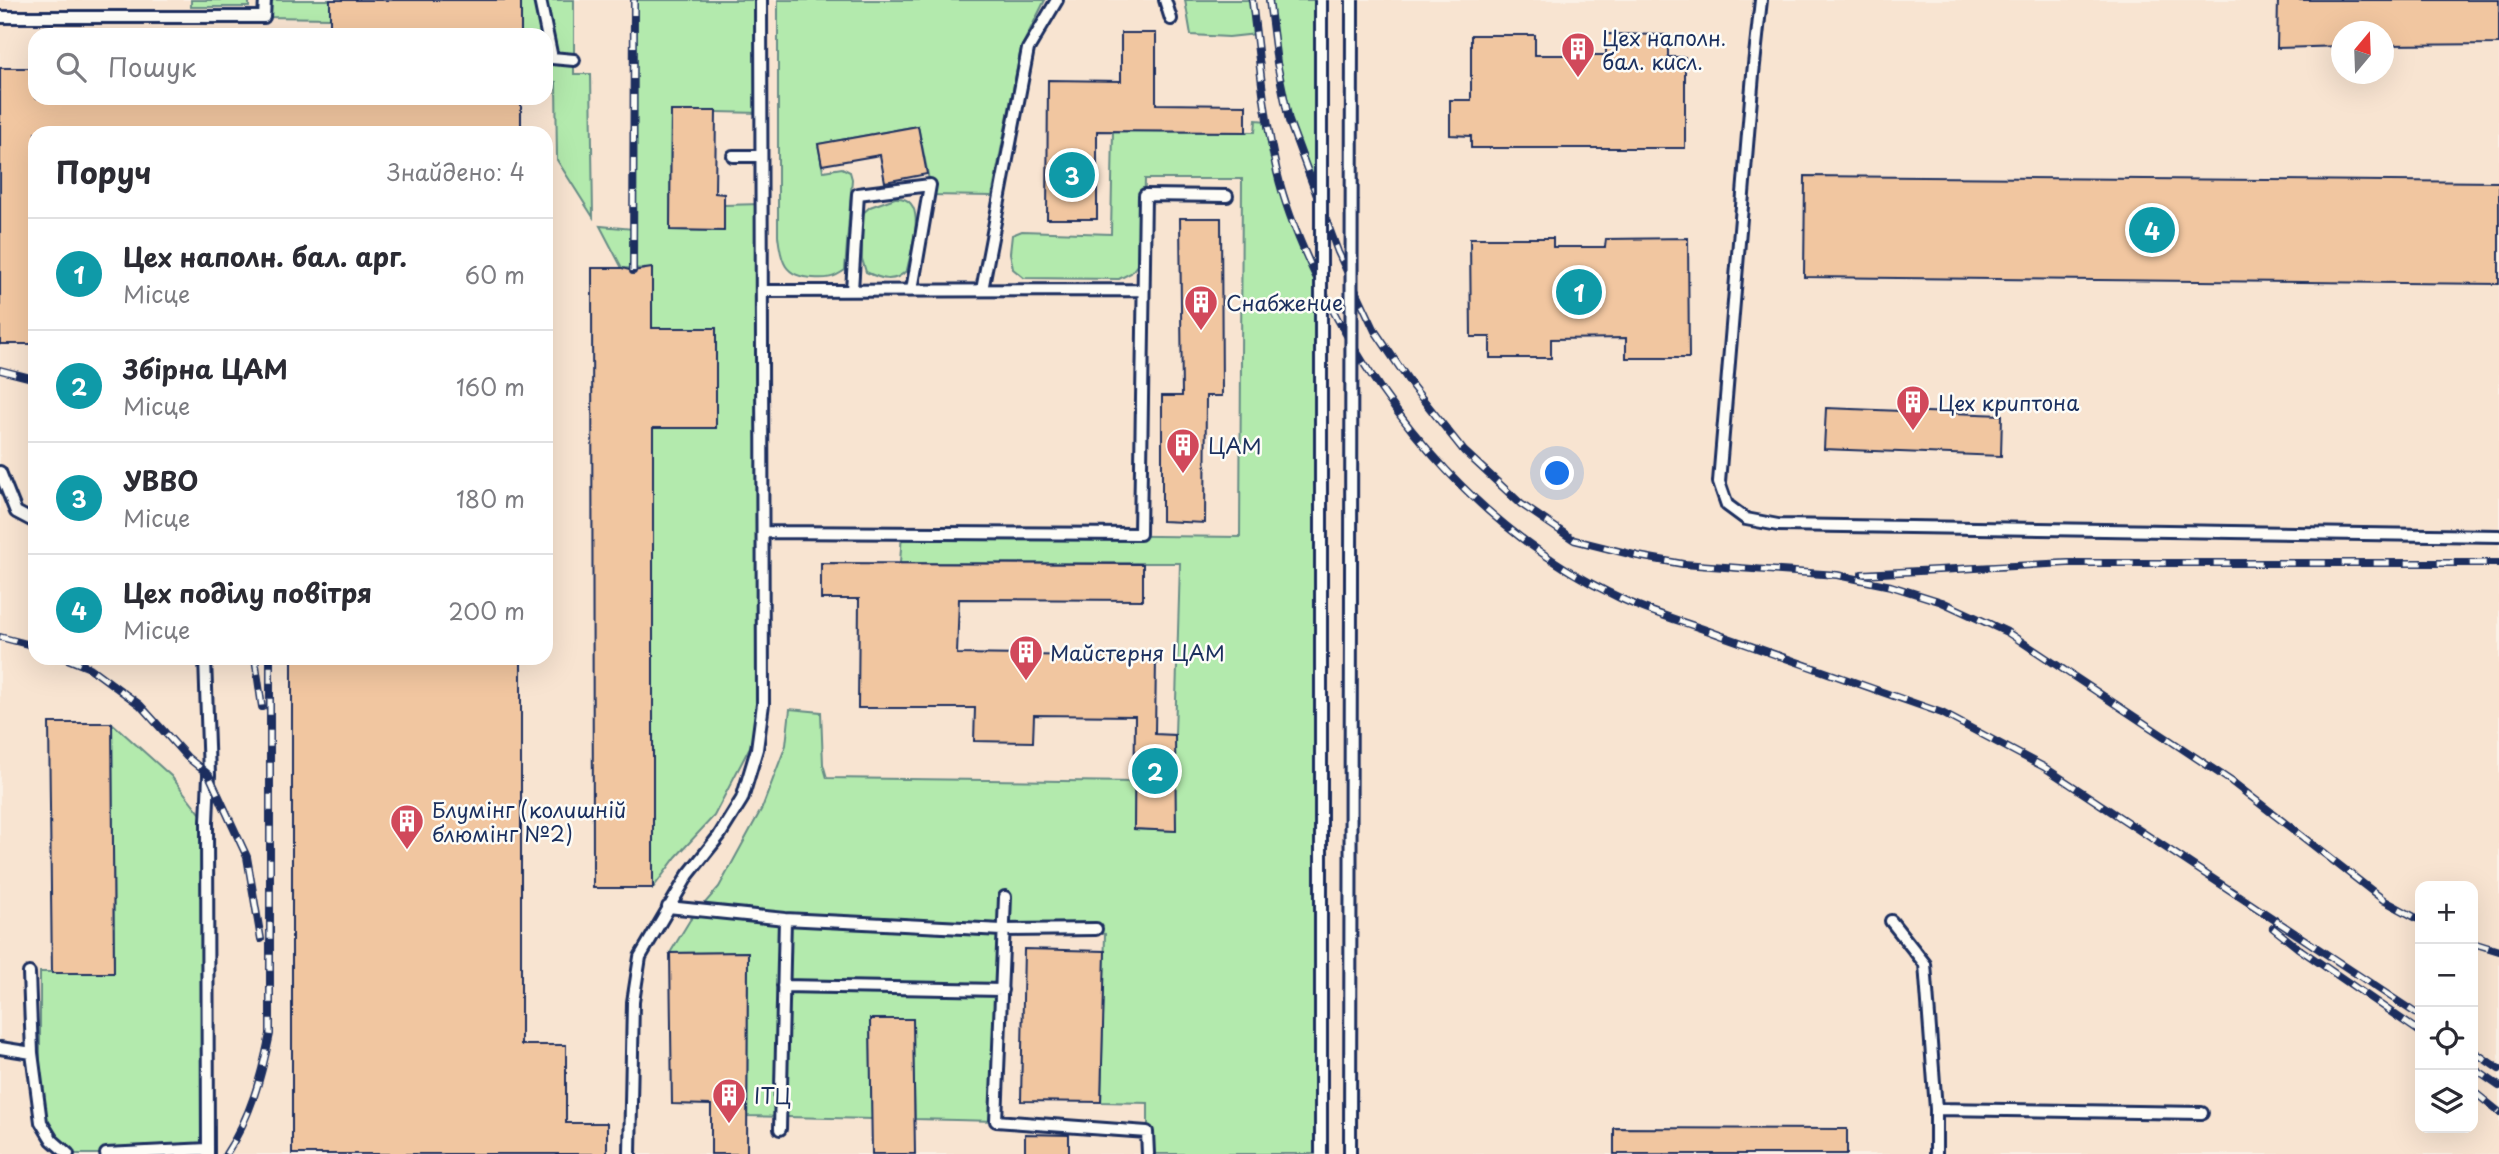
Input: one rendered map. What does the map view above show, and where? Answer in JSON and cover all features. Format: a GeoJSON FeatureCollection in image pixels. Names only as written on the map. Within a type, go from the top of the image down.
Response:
{"type":"FeatureCollection","features":[{"type":"Feature","properties":{"kind":"lane"},"geometry":{"type":"LineString","coordinates":[[0,17],[264,17],[265,0]]}},
{"type":"Feature","properties":{"kind":"lane"},"geometry":{"type":"LineString","coordinates":[[540,0],[546,28]]}},
{"type":"Feature","properties":{"kind":"lane"},"geometry":{"type":"LineString","coordinates":[[630,1154],[633,1002],[640,957],[688,875],[719,836],[742,799],[757,750],[763,704],[761,0]]}},
{"type":"Feature","properties":{"kind":"lane"},"geometry":{"type":"LineString","coordinates":[[982,290],[1028,49],[1057,0]]}},
{"type":"Feature","properties":{"kind":"lane"},"geometry":{"type":"LineString","coordinates":[[1164,0],[1171,19]]}},
{"type":"Feature","properties":{"kind":"lane"},"geometry":{"type":"LineString","coordinates":[[1321,0],[1321,1154]]}},
{"type":"Feature","properties":{"kind":"lane"},"geometry":{"type":"LineString","coordinates":[[1350,1154],[1352,0]]}},
{"type":"Feature","properties":{"kind":"lane"},"geometry":{"type":"LineString","coordinates":[[1761,0],[1751,87],[1719,482],[1727,505],[1746,519],[1778,525],[2499,536]]}},
{"type":"Feature","properties":{"kind":"lane"},"geometry":{"type":"LineString","coordinates":[[553,58],[574,60]]}},
{"type":"Feature","properties":{"kind":"lane"},"geometry":{"type":"LineString","coordinates":[[733,156],[761,156]]}},
{"type":"Feature","properties":{"kind":"lane"},"geometry":{"type":"LineString","coordinates":[[852,290],[858,194],[930,185],[912,290]]}},
{"type":"Feature","properties":{"kind":"lane"},"geometry":{"type":"LineString","coordinates":[[762,532],[1140,534],[1145,195],[1227,195]]}},
{"type":"Feature","properties":{"kind":"lane"},"geometry":{"type":"LineString","coordinates":[[762,290],[1142,290]]}},
{"type":"Feature","properties":{"kind":"lane"},"geometry":{"type":"LineString","coordinates":[[0,472],[16,512],[28,518]]}},
{"type":"Feature","properties":{"kind":"lane"},"geometry":{"type":"LineString","coordinates":[[106,1154],[208,1152],[209,775],[205,665]]}},
{"type":"Feature","properties":{"kind":"lane"},"geometry":{"type":"LineString","coordinates":[[1005,897],[996,1121],[1147,1132],[1148,1154]]}},
{"type":"Feature","properties":{"kind":"lane"},"geometry":{"type":"LineString","coordinates":[[668,907],[785,919],[1002,930],[1096,929]]}},
{"type":"Feature","properties":{"kind":"lane"},"geometry":{"type":"LineString","coordinates":[[780,1129],[785,919]]}},
{"type":"Feature","properties":{"kind":"lane"},"geometry":{"type":"LineString","coordinates":[[1891,921],[1925,964],[1936,1110],[1936,1154]]}},
{"type":"Feature","properties":{"kind":"lane"},"geometry":{"type":"LineString","coordinates":[[29,973],[32,1053],[41,1122],[51,1140],[68,1154]]}},
{"type":"Feature","properties":{"kind":"lane"},"geometry":{"type":"LineString","coordinates":[[783,986],[1002,990]]}},
{"type":"Feature","properties":{"kind":"lane"},"geometry":{"type":"LineString","coordinates":[[1,1046],[32,1053]]}},
{"type":"Feature","properties":{"kind":"lane"},"geometry":{"type":"LineString","coordinates":[[1936,1110],[2203,1113]]}},
{"type":"Feature","properties":{"kind":"shaded area"},"geometry":{"type":"Polygon","coordinates":[[[0,0],[2499,0],[2499,1154],[0,1154],[0,0]]]}},
{"type":"Feature","properties":{"kind":"green space"},"geometry":{"type":"Polygon","coordinates":[[[191,0],[249,0],[249,7],[191,7],[191,0]]]}},
{"type":"Feature","properties":{"kind":"green space"},"geometry":{"type":"Polygon","coordinates":[[[264,0],[330,0],[330,18],[264,17],[264,0]]]}},
{"type":"Feature","properties":{"kind":"green space"},"geometry":{"type":"Polygon","coordinates":[[[521,0],[574,0],[574,74],[591,74],[593,217],[557,160],[553,28],[521,28],[521,0]]]}},
{"type":"Feature","properties":{"kind":"green space"},"geometry":{"type":"Polygon","coordinates":[[[634,0],[761,0],[761,113],[671,111],[670,230],[723,231],[724,205],[761,204],[763,704],[754,739],[714,816],[676,857],[653,888],[653,428],[716,428],[716,328],[652,328],[652,269],[622,268],[600,226],[633,229],[634,0]]]}},
{"type":"Feature","properties":{"kind":"green space"},"geometry":{"type":"Polygon","coordinates":[[[778,0],[1045,0],[1021,48],[992,196],[929,195],[930,185],[918,126],[818,144],[823,171],[842,168],[850,172],[852,179],[845,270],[822,278],[803,277],[790,271],[783,260],[778,236],[778,0]]]}},
{"type":"Feature","properties":{"kind":"green space"},"geometry":{"type":"Polygon","coordinates":[[[1185,0],[1252,0],[1256,34],[1229,37],[1191,35],[1185,0]]]}},
{"type":"Feature","properties":{"kind":"green space"},"geometry":{"type":"Polygon","coordinates":[[[1269,0],[1321,0],[1321,207],[1289,121],[1277,63],[1269,0]]]}},
{"type":"Feature","properties":{"kind":"green space"},"geometry":{"type":"Polygon","coordinates":[[[1256,120],[1267,121],[1288,206],[1321,287],[1321,1154],[1148,1154],[1148,1103],[1101,1102],[1105,934],[1092,933],[1002,931],[996,1121],[915,1119],[912,1019],[870,1019],[872,1119],[747,1116],[748,952],[670,953],[690,920],[719,887],[762,808],[786,745],[790,709],[821,712],[823,764],[827,778],[1135,782],[1134,829],[1175,831],[1180,563],[900,563],[902,533],[1240,537],[1242,179],[1145,179],[1143,257],[1131,273],[1119,279],[1024,278],[1013,269],[1010,253],[1012,235],[1022,231],[1111,234],[1113,131],[1255,132],[1256,120]]]}},
{"type":"Feature","properties":{"kind":"green space"},"geometry":{"type":"Polygon","coordinates":[[[895,198],[906,200],[912,206],[916,226],[907,270],[897,277],[887,279],[866,272],[862,259],[862,214],[870,207],[895,198]]]}},
{"type":"Feature","properties":{"kind":"green space"},"geometry":{"type":"Polygon","coordinates":[[[112,723],[171,776],[207,822],[208,1154],[68,1154],[44,1127],[40,1066],[40,972],[114,972],[112,723]]]}},
{"type":"Feature","properties":{"kind":"building"},"geometry":{"type":"Polygon","coordinates":[[[330,0],[521,0],[521,28],[330,28],[330,0]]]}},
{"type":"Feature","properties":{"kind":"building"},"geometry":{"type":"Polygon","coordinates":[[[2278,0],[2499,0],[2499,44],[2394,45],[2394,21],[2331,21],[2331,46],[2277,48],[2278,0]]]}},
{"type":"Feature","properties":{"kind":"building"},"geometry":{"type":"Polygon","coordinates":[[[1121,33],[1156,33],[1156,104],[1246,105],[1246,132],[1097,131],[1097,219],[1047,219],[1048,80],[1121,81],[1121,33]]]}},
{"type":"Feature","properties":{"kind":"building","name":"Цех наполн. бал. кисл."},"geometry":{"type":"Polygon","coordinates":[[[1606,34],[1668,35],[1668,57],[1685,57],[1685,148],[1471,148],[1471,136],[1450,135],[1450,100],[1471,100],[1471,35],[1535,35],[1535,55],[1606,55],[1606,34]]]}},
{"type":"Feature","properties":{"kind":"building"},"geometry":{"type":"Polygon","coordinates":[[[0,68],[28,68],[28,105],[521,105],[521,126],[28,126],[28,344],[0,344],[0,68]]]}},
{"type":"Feature","properties":{"kind":"building"},"geometry":{"type":"Polygon","coordinates":[[[671,111],[716,111],[715,193],[724,194],[724,231],[670,230],[671,111]]]}},
{"type":"Feature","properties":{"kind":"building"},"geometry":{"type":"Polygon","coordinates":[[[918,126],[927,174],[885,182],[880,155],[822,165],[818,144],[918,126]]]}},
{"type":"Feature","properties":{"kind":"building"},"geometry":{"type":"Polygon","coordinates":[[[1805,176],[2499,182],[2499,284],[1804,277],[1805,176]]]}},
{"type":"Feature","properties":{"kind":"building"},"geometry":{"type":"Polygon","coordinates":[[[1180,218],[1221,218],[1222,396],[1206,396],[1205,523],[1162,521],[1162,396],[1182,396],[1180,218]]]}},
{"type":"Feature","properties":{"kind":"building"},"geometry":{"type":"Polygon","coordinates":[[[1470,238],[1553,238],[1553,247],[1605,247],[1606,239],[1688,238],[1689,358],[1626,358],[1626,338],[1551,339],[1551,358],[1490,358],[1490,337],[1471,337],[1470,238]]]}},
{"type":"Feature","properties":{"kind":"building"},"geometry":{"type":"Polygon","coordinates":[[[592,268],[622,268],[633,271],[652,268],[652,328],[716,328],[716,428],[653,428],[653,888],[593,888],[592,268]]]}},
{"type":"Feature","properties":{"kind":"building","name":"Цех криптона"},"geometry":{"type":"Polygon","coordinates":[[[1826,408],[2002,415],[2001,456],[1824,449],[1826,408]]]}},
{"type":"Feature","properties":{"kind":"building"},"geometry":{"type":"Polygon","coordinates":[[[821,563],[1143,564],[1143,600],[959,599],[957,654],[1156,657],[1155,734],[1175,735],[1176,831],[1134,829],[1135,716],[1034,715],[1033,742],[974,741],[975,708],[858,708],[859,599],[821,599],[821,563]]]}},
{"type":"Feature","properties":{"kind":"building","name":"Блумінг (колишній блюмінг №2)"},"geometry":{"type":"Polygon","coordinates":[[[292,665],[521,665],[521,1045],[566,1045],[566,1123],[607,1123],[607,1154],[292,1154],[292,665]]]}},
{"type":"Feature","properties":{"kind":"building"},"geometry":{"type":"Polygon","coordinates":[[[49,723],[112,723],[114,973],[52,973],[49,723]]]}},
{"type":"Feature","properties":{"kind":"building"},"geometry":{"type":"Polygon","coordinates":[[[1024,949],[1105,951],[1101,1102],[1021,1101],[1024,949]]]}},
{"type":"Feature","properties":{"kind":"building"},"geometry":{"type":"Polygon","coordinates":[[[748,952],[747,1154],[711,1154],[711,1105],[672,1104],[670,953],[748,952]]]}},
{"type":"Feature","properties":{"kind":"building"},"geometry":{"type":"Polygon","coordinates":[[[870,1019],[913,1019],[915,1154],[872,1154],[870,1019]]]}},
{"type":"Feature","properties":{"kind":"building"},"geometry":{"type":"Polygon","coordinates":[[[1614,1128],[1847,1129],[1847,1154],[1614,1154],[1614,1128]]]}},
{"type":"Feature","properties":{"kind":"building"},"geometry":{"type":"Polygon","coordinates":[[[1025,1134],[1069,1135],[1069,1154],[1025,1154],[1025,1134]]]}},
{"type":"Feature","properties":{"kind":"railway"},"geometry":{"type":"LineString","coordinates":[[633,271],[634,0]]}},
{"type":"Feature","properties":{"kind":"railway"},"geometry":{"type":"LineString","coordinates":[[1252,0],[1272,151],[1291,219],[1310,264],[1350,340],[1379,386],[1411,430],[1447,471],[1486,508],[1527,543],[1572,573],[1620,598],[1942,713],[2044,767],[2415,1013]]}},
{"type":"Feature","properties":{"kind":"railway"},"geometry":{"type":"LineString","coordinates":[[1269,0],[1277,63],[1289,121],[1338,252],[1375,331],[1413,387],[1464,451],[1521,504],[1574,540],[1683,564],[1837,575],[1891,586],[1942,602],[2007,632],[2231,781],[2385,901],[2415,917]]}},
{"type":"Feature","properties":{"kind":"railway"},"geometry":{"type":"LineString","coordinates":[[0,370],[28,377]]}},
{"type":"Feature","properties":{"kind":"railway"},"geometry":{"type":"LineString","coordinates":[[1862,574],[2068,563],[2499,563]]}},
{"type":"Feature","properties":{"kind":"railway"},"geometry":{"type":"LineString","coordinates":[[0,637],[28,644]]}},
{"type":"Feature","properties":{"kind":"railway"},"geometry":{"type":"LineString","coordinates":[[82,665],[140,705],[187,757],[209,775],[247,857],[261,939]]}},
{"type":"Feature","properties":{"kind":"railway"},"geometry":{"type":"LineString","coordinates":[[256,665],[262,707]]}},
{"type":"Feature","properties":{"kind":"railway"},"geometry":{"type":"LineString","coordinates":[[226,1154],[254,1096],[270,1034],[270,665]]}},
{"type":"Feature","properties":{"kind":"railway"},"geometry":{"type":"LineString","coordinates":[[2273,928],[2415,1029]]}},
{"type":"Feature","properties":{"kind":"railway"},"geometry":{"type":"LineString","coordinates":[[2476,944],[2499,951]]}},
{"type":"Feature","properties":{"kind":"railway"},"geometry":{"type":"LineString","coordinates":[[2478,1054],[2499,1069]]}},
{"type":"Feature","properties":{"kind":"railway"},"geometry":{"type":"LineString","coordinates":[[2476,1070],[2499,1086]]}},
{"type":"Feature","properties":{"kind":"railway"},"geometry":{"type":"LineString","coordinates":[[2478,1095],[2499,1112]]}},
{"type":"Feature","properties":{"kind":"place","name":"Цех наполн. бал. кисл."},"geometry":{"type":"Point","coordinates":[1578,79]}},
{"type":"Feature","properties":{"kind":"place","name":"УВВО"},"geometry":{"type":"Point","coordinates":[1072,175]}},
{"type":"Feature","properties":{"kind":"place","name":"Цех поділу повітря"},"geometry":{"type":"Point","coordinates":[2152,230]}},
{"type":"Feature","properties":{"kind":"place","name":"Цех наполн. бал. арг."},"geometry":{"type":"Point","coordinates":[1579,292]}},
{"type":"Feature","properties":{"kind":"place","name":"Снабжение"},"geometry":{"type":"Point","coordinates":[1201,332]}},
{"type":"Feature","properties":{"kind":"place","name":"Цех криптона"},"geometry":{"type":"Point","coordinates":[1913,432]}},
{"type":"Feature","properties":{"kind":"place","name":"ЦАМ"},"geometry":{"type":"Point","coordinates":[1183,475]}},
{"type":"Feature","properties":{"kind":"place","name":"Майстерня ЦАМ"},"geometry":{"type":"Point","coordinates":[1026,682]}},
{"type":"Feature","properties":{"kind":"place","name":"Збірна ЦАМ"},"geometry":{"type":"Point","coordinates":[1155,771]}},
{"type":"Feature","properties":{"kind":"place","name":"Блумінг (колишній блюмінг №2)"},"geometry":{"type":"Point","coordinates":[407,851]}},
{"type":"Feature","properties":{"kind":"place","name":"ІТЦ"},"geometry":{"type":"Point","coordinates":[729,1125]}}]}
